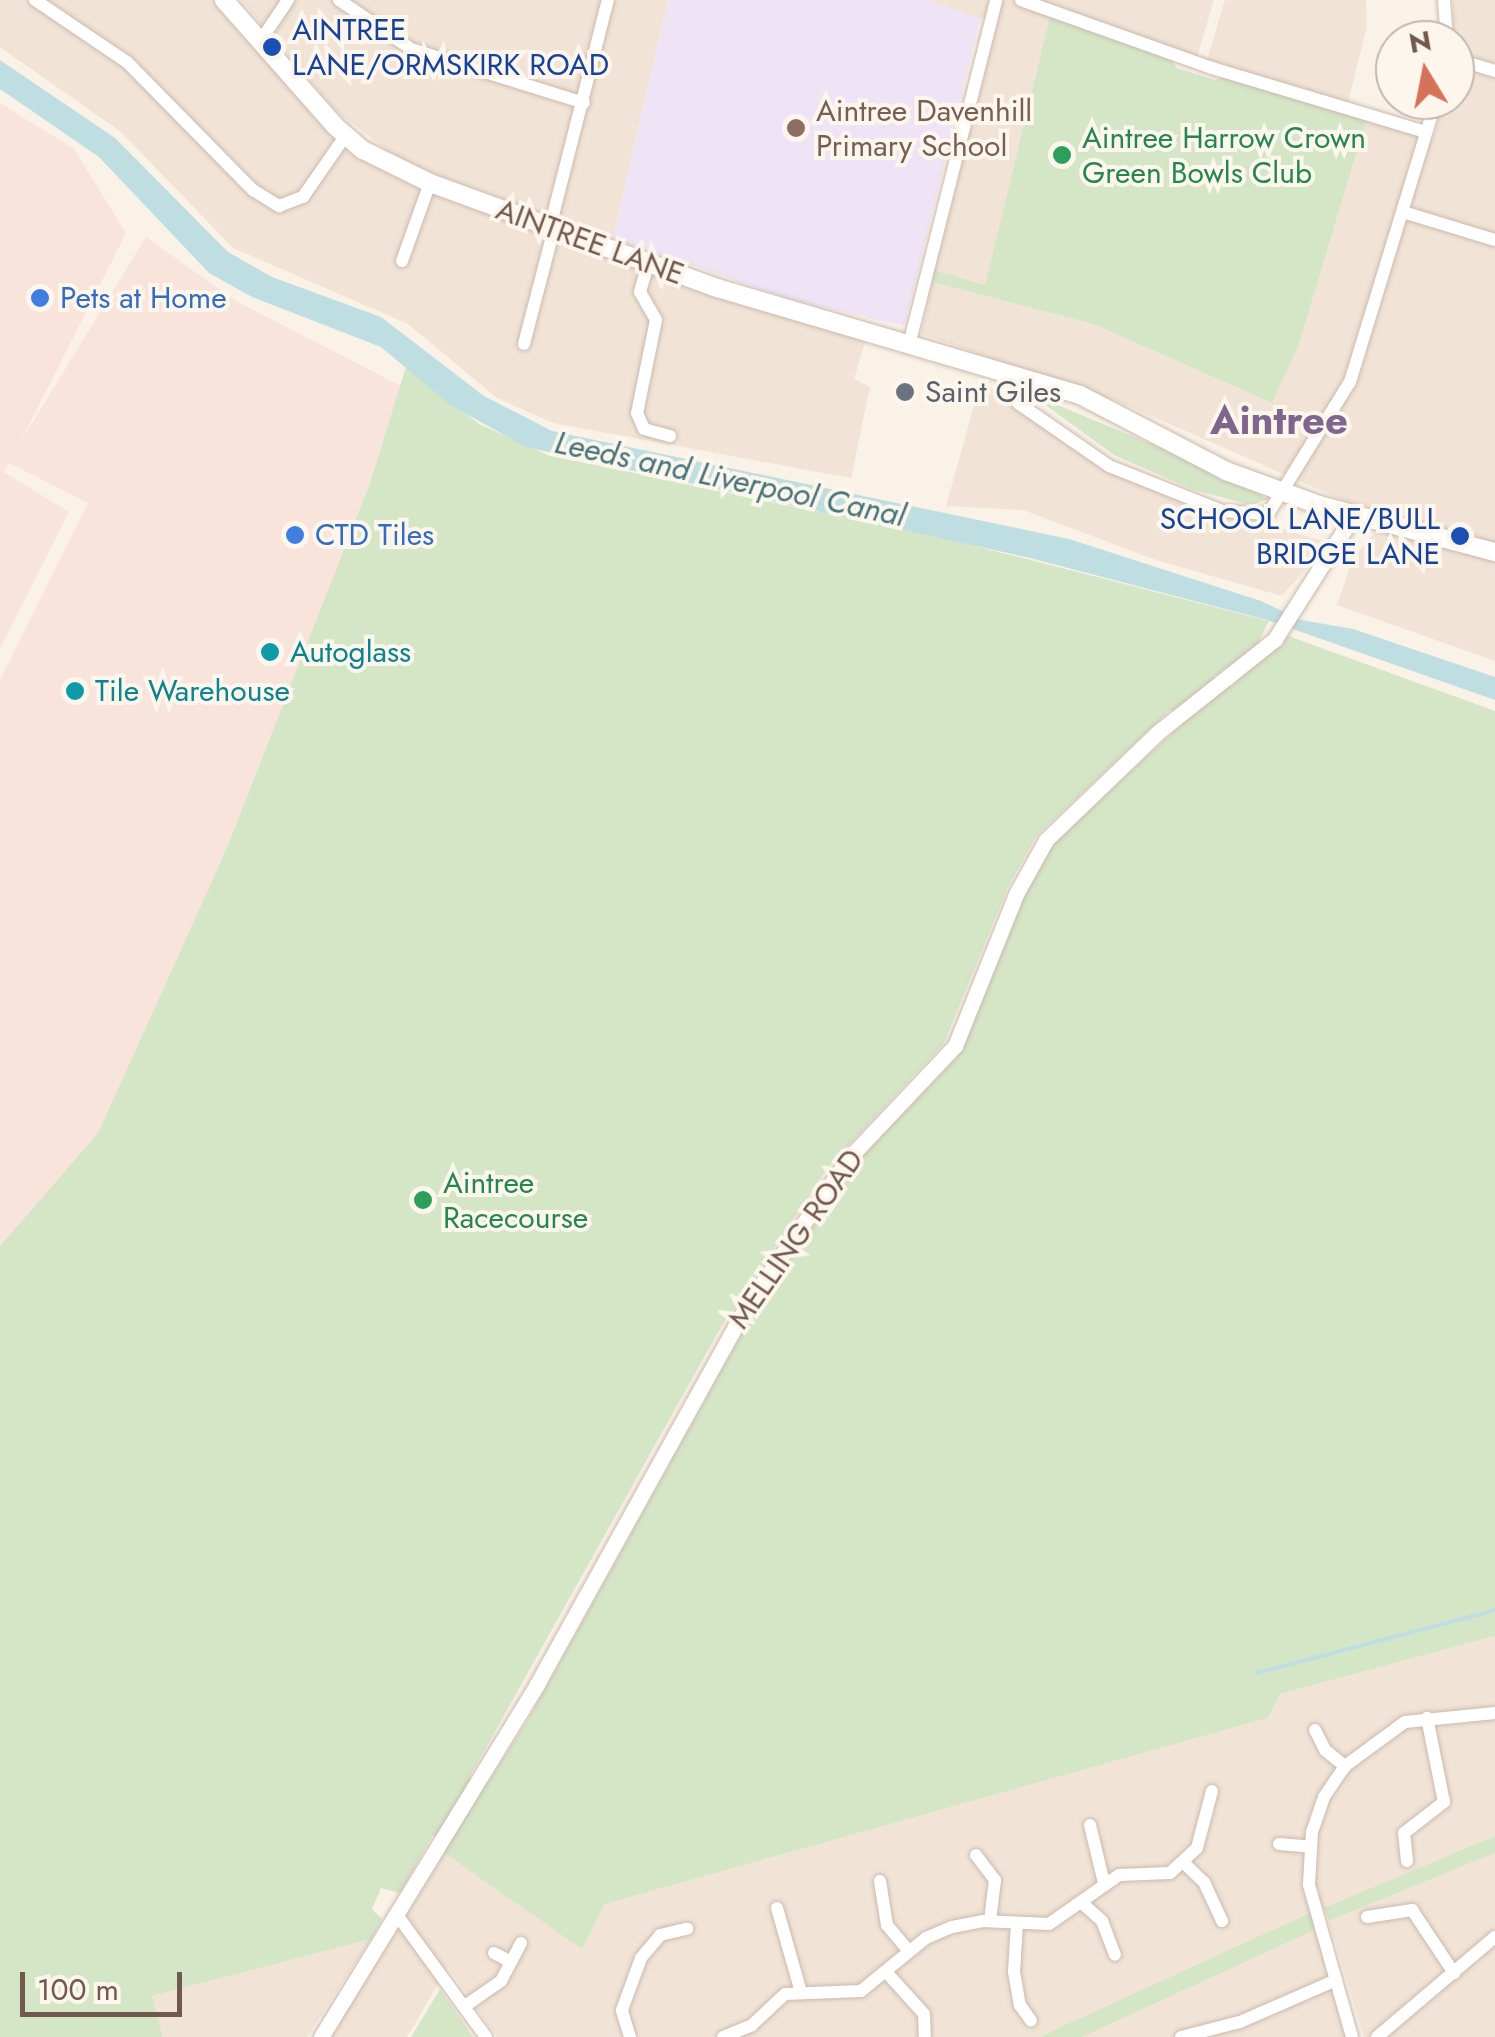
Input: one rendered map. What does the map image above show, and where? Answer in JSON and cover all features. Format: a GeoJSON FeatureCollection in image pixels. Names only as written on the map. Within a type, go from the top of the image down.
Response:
{"type":"FeatureCollection","features":[{"type":"Feature","properties":{"kind":"main road","name":"AINTREE LANE"},"geometry":{"type":"LineString","coordinates":[[224,0],[346,135],[381,161],[648,264],[767,304],[1020,374],[1283,491],[1352,516],[1494,548]]}},
{"type":"Feature","properties":{"kind":"street"},"geometry":{"type":"LineString","coordinates":[[35,0],[127,62],[253,190],[279,206],[304,197],[346,135]]}},
{"type":"Feature","properties":{"kind":"street"},"geometry":{"type":"LineString","coordinates":[[258,42],[288,0]]}},
{"type":"Feature","properties":{"kind":"street"},"geometry":{"type":"LineString","coordinates":[[340,0],[411,49],[584,103]]}},
{"type":"Feature","properties":{"kind":"street"},"geometry":{"type":"LineString","coordinates":[[524,344],[608,0]]}},
{"type":"Feature","properties":{"kind":"street"},"geometry":{"type":"LineString","coordinates":[[910,341],[996,0]]}},
{"type":"Feature","properties":{"kind":"street"},"geometry":{"type":"LineString","coordinates":[[1021,0],[1212,68],[1426,132]]}},
{"type":"Feature","properties":{"kind":"street"},"geometry":{"type":"LineString","coordinates":[[1020,374],[1018,403],[1109,466],[1222,511],[1255,516],[1278,507],[1283,491],[1350,382],[1430,120]]}},
{"type":"Feature","properties":{"kind":"street"},"geometry":{"type":"LineString","coordinates":[[402,261],[430,182]]}},
{"type":"Feature","properties":{"kind":"street"},"geometry":{"type":"LineString","coordinates":[[1404,212],[1495,240]]}},
{"type":"Feature","properties":{"kind":"street"},"geometry":{"type":"LineString","coordinates":[[648,264],[640,292],[656,320],[637,413],[644,429],[670,436]]}},
{"type":"Feature","properties":{"kind":"street","name":"MELLING ROAD"},"geometry":{"type":"LineString","coordinates":[[321,2037],[537,1684],[745,1308],[848,1158],[955,1046],[1016,894],[1046,840],[1157,734],[1238,674],[1280,633],[1352,516]]}},
{"type":"Feature","properties":{"kind":"street"},"geometry":{"type":"LineString","coordinates":[[1352,2037],[1309,1886],[1311,1847],[1324,1797],[1345,1766],[1376,1738],[1427,1718],[1495,1713]]}},
{"type":"Feature","properties":{"kind":"street"},"geometry":{"type":"LineString","coordinates":[[1407,1861],[1404,1832],[1444,1802],[1427,1718]]}},
{"type":"Feature","properties":{"kind":"street"},"geometry":{"type":"LineString","coordinates":[[1315,1730],[1325,1750],[1345,1766]]}},
{"type":"Feature","properties":{"kind":"street"},"geometry":{"type":"LineString","coordinates":[[731,2036],[800,1990],[844,1994],[887,1973],[909,1951],[952,1927],[990,1921],[1050,1924],[1119,1874],[1170,1873],[1197,1848],[1212,1790]]}},
{"type":"Feature","properties":{"kind":"street"},"geometry":{"type":"LineString","coordinates":[[1090,1826],[1104,1883]]}},
{"type":"Feature","properties":{"kind":"street"},"geometry":{"type":"LineString","coordinates":[[1278,1844],[1311,1847]]}},
{"type":"Feature","properties":{"kind":"street"},"geometry":{"type":"LineString","coordinates":[[976,1854],[995,1880],[990,1921]]}},
{"type":"Feature","properties":{"kind":"street"},"geometry":{"type":"LineString","coordinates":[[1184,1863],[1204,1882],[1222,1921]]}},
{"type":"Feature","properties":{"kind":"street"},"geometry":{"type":"LineString","coordinates":[[880,1881],[887,1926],[909,1951]]}},
{"type":"Feature","properties":{"kind":"street"},"geometry":{"type":"LineString","coordinates":[[1082,1903],[1102,1921],[1116,1955]]}},
{"type":"Feature","properties":{"kind":"street"},"geometry":{"type":"LineString","coordinates":[[777,1908],[800,1990]]}},
{"type":"Feature","properties":{"kind":"street"},"geometry":{"type":"LineString","coordinates":[[1367,1918],[1412,1910],[1454,1973]]}},
{"type":"Feature","properties":{"kind":"street"},"geometry":{"type":"LineString","coordinates":[[398,1914],[486,2037]]}},
{"type":"Feature","properties":{"kind":"street"},"geometry":{"type":"LineString","coordinates":[[1017,1923],[1014,1972],[1020,2005],[1031,2022]]}},
{"type":"Feature","properties":{"kind":"street"},"geometry":{"type":"LineString","coordinates":[[630,2037],[622,2010],[641,1958],[660,1935],[687,1928]]}},
{"type":"Feature","properties":{"kind":"street"},"geometry":{"type":"LineString","coordinates":[[1377,2037],[1495,1937]]}},
{"type":"Feature","properties":{"kind":"street"},"geometry":{"type":"LineString","coordinates":[[465,2006],[501,1981],[521,1943]]}},
{"type":"Feature","properties":{"kind":"street"},"geometry":{"type":"LineString","coordinates":[[494,1953],[511,1962]]}},
{"type":"Feature","properties":{"kind":"street"},"geometry":{"type":"LineString","coordinates":[[887,1973],[924,2014],[925,2037]]}},
{"type":"Feature","properties":{"kind":"street"},"geometry":{"type":"LineString","coordinates":[[1181,2037],[1240,2022],[1336,1980]]}},
{"type":"Feature","properties":{"kind":"shaded area"},"geometry":{"type":"Polygon","coordinates":[[[0,0],[213,0],[352,155],[416,185],[866,339],[854,379],[870,387],[851,478],[553,423],[497,398],[408,324],[233,248],[121,132],[0,47],[0,0]]]}},
{"type":"Feature","properties":{"kind":"shaded area"},"geometry":{"type":"Polygon","coordinates":[[[241,0],[668,0],[613,238],[406,164],[337,112],[241,0]]]}},
{"type":"Feature","properties":{"kind":"shaded area","name":"Aintree Davenhill Primary School"},"geometry":{"type":"Polygon","coordinates":[[[668,0],[926,0],[980,19],[904,326],[793,300],[613,238],[668,0]]]}},
{"type":"Feature","properties":{"kind":"shaded area"},"geometry":{"type":"Polygon","coordinates":[[[926,0],[1214,0],[1197,57],[1052,11],[985,286],[934,270],[997,17],[980,19],[926,0]]]}},
{"type":"Feature","properties":{"kind":"shaded area"},"geometry":{"type":"Polygon","coordinates":[[[1225,0],[1366,0],[1367,27],[1348,102],[1207,60],[1225,0]]]}},
{"type":"Feature","properties":{"kind":"shaded area"},"geometry":{"type":"Polygon","coordinates":[[[1453,0],[1495,0],[1495,661],[1337,605],[1352,561],[1391,511],[1345,501],[1119,402],[921,334],[932,282],[1093,324],[1272,403],[1299,345],[1367,118],[1433,140],[1438,120],[1475,120],[1475,20],[1453,20],[1453,0]]]}},
{"type":"Feature","properties":{"kind":"shaded area"},"geometry":{"type":"Polygon","coordinates":[[[0,103],[74,149],[126,233],[20,443],[146,237],[236,301],[401,386],[370,483],[226,850],[98,1133],[0,1246],[0,680],[88,503],[9,463],[4,472],[69,512],[0,649],[0,103]]]}},
{"type":"Feature","properties":{"kind":"shaded area"},"geometry":{"type":"Polygon","coordinates":[[[981,380],[1089,457],[1149,488],[1329,543],[1282,596],[1156,560],[1023,510],[946,506],[981,380]]]}},
{"type":"Feature","properties":{"kind":"shaded area"},"geometry":{"type":"Polygon","coordinates":[[[1495,1636],[1495,1836],[1039,2037],[497,2037],[448,1967],[407,2037],[330,2037],[444,1853],[582,1948],[605,1904],[1268,1718],[1280,1694],[1495,1636]]]}},
{"type":"Feature","properties":{"kind":"shaded area"},"geometry":{"type":"Polygon","coordinates":[[[1495,1853],[1495,2037],[1364,2037],[1329,1921],[1495,1853]]]}},
{"type":"Feature","properties":{"kind":"shaded area"},"geometry":{"type":"Polygon","coordinates":[[[1317,1929],[1346,2037],[1082,2037],[1317,1929]]]}},
{"type":"Feature","properties":{"kind":"shaded area"},"geometry":{"type":"Polygon","coordinates":[[[371,1939],[307,2037],[163,2037],[152,1996],[371,1939]]]}},
{"type":"Feature","properties":{"kind":"green space"},"geometry":{"type":"Polygon","coordinates":[[[1050,17],[1169,57],[1177,68],[1215,80],[1229,75],[1367,118],[1299,345],[1272,403],[1093,324],[932,282],[934,270],[985,285],[1050,17]]]}},
{"type":"Feature","properties":{"kind":"green space"},"geometry":{"type":"Polygon","coordinates":[[[406,367],[479,424],[548,455],[948,539],[1269,621],[1256,647],[1213,677],[1232,686],[1283,634],[1495,711],[1495,1636],[1280,1694],[1268,1718],[605,1904],[582,1949],[444,1853],[456,1832],[432,1836],[400,1893],[381,1888],[372,1909],[382,1919],[371,1939],[152,1996],[163,2037],[0,2037],[0,1246],[98,1133],[226,850],[370,483],[406,367]],[[1170,710],[1037,835],[1008,887],[944,1043],[829,1166],[721,1327],[469,1778],[492,1776],[526,1723],[742,1333],[820,1211],[867,1149],[958,1056],[1024,896],[1055,841],[1191,716],[1170,710]]]}},
{"type":"Feature","properties":{"kind":"green space"},"geometry":{"type":"Polygon","coordinates":[[[1029,393],[1182,457],[1268,499],[1251,505],[1194,490],[1114,455],[1029,393]]]}},
{"type":"Feature","properties":{"kind":"green space"},"geometry":{"type":"Polygon","coordinates":[[[1495,1836],[1495,1853],[1329,1921],[1324,1908],[1495,1836]]]}},
{"type":"Feature","properties":{"kind":"green space"},"geometry":{"type":"Polygon","coordinates":[[[1312,1912],[1317,1929],[1082,2037],[1039,2037],[1312,1912]]]}},
{"type":"Feature","properties":{"kind":"green space"},"geometry":{"type":"Polygon","coordinates":[[[440,1989],[473,2037],[411,2037],[440,1989]]]}},
{"type":"Feature","properties":{"kind":"water","name":"Leeds and Liverpool Canal"},"geometry":{"type":"Polygon","coordinates":[[[0,60],[115,138],[228,252],[272,277],[381,317],[484,396],[552,431],[1069,539],[1261,601],[1301,620],[1353,629],[1495,677],[1495,700],[1267,620],[1030,558],[526,447],[450,405],[381,347],[252,297],[209,273],[99,157],[0,89],[0,60]]]}},
{"type":"Feature","properties":{"kind":"waterway"},"geometry":{"type":"LineString","coordinates":[[1257,1673],[1495,1610]]}},
{"type":"Feature","properties":{"kind":"place","name":"AINTREE LANE/ORMSKIRK ROAD"},"geometry":{"type":"Point","coordinates":[272,47]}},
{"type":"Feature","properties":{"kind":"place","name":"Aintree Davenhill Primary School"},"geometry":{"type":"Point","coordinates":[796,128]}},
{"type":"Feature","properties":{"kind":"place","name":"Aintree Harrow Crown Green Bowls Club"},"geometry":{"type":"Point","coordinates":[1062,155]}},
{"type":"Feature","properties":{"kind":"place","name":"Pets at Home"},"geometry":{"type":"Point","coordinates":[40,298]}},
{"type":"Feature","properties":{"kind":"place","name":"Saint Giles"},"geometry":{"type":"Point","coordinates":[905,392]}},
{"type":"Feature","properties":{"kind":"place","name":"CTD Tiles"},"geometry":{"type":"Point","coordinates":[295,535]}},
{"type":"Feature","properties":{"kind":"place","name":"SCHOOL LANE/BULL BRIDGE LANE"},"geometry":{"type":"Point","coordinates":[1460,536]}},
{"type":"Feature","properties":{"kind":"place","name":"Autoglass"},"geometry":{"type":"Point","coordinates":[270,652]}},
{"type":"Feature","properties":{"kind":"place","name":"Tile Warehouse"},"geometry":{"type":"Point","coordinates":[75,691]}},
{"type":"Feature","properties":{"kind":"place","name":"Aintree Racecourse"},"geometry":{"type":"Point","coordinates":[423,1200]}},
{"type":"Feature","properties":{"kind":"district","name":"Aintree"},"geometry":{"type":"Point","coordinates":[1279,420]}}]}
